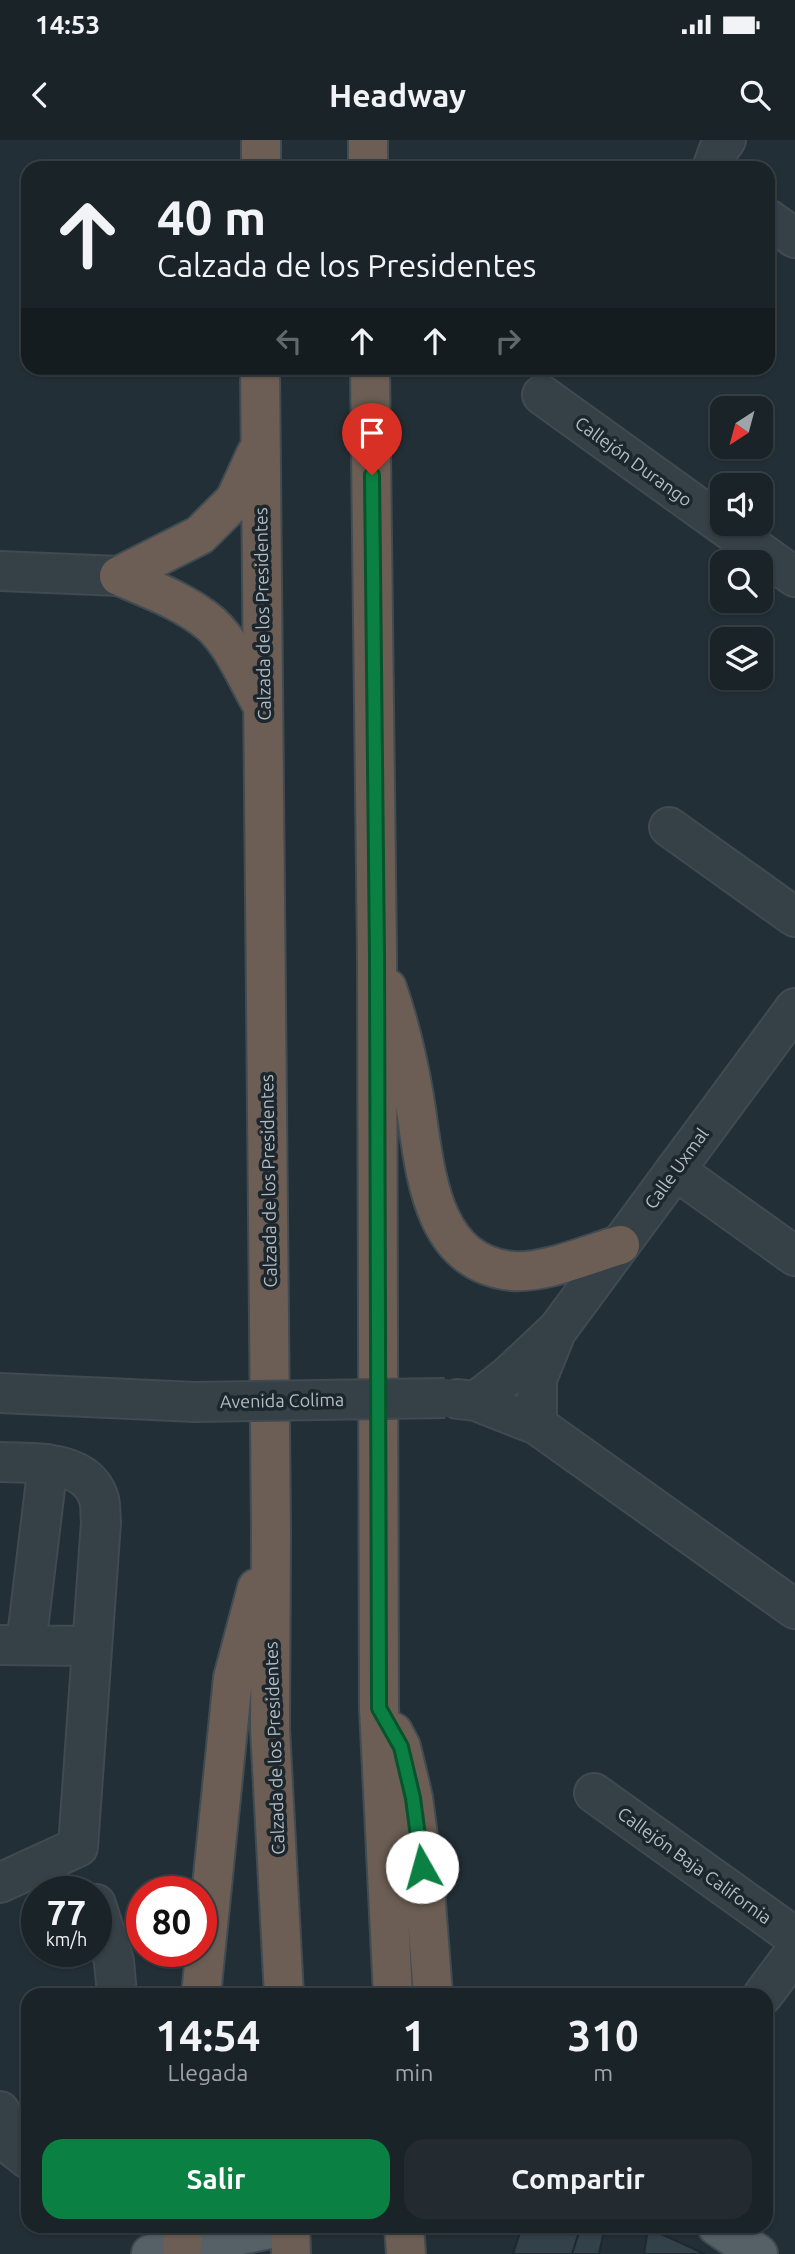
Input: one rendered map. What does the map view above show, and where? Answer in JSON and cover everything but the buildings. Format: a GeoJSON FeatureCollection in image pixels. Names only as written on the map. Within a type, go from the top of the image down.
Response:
{"type":"FeatureCollection","features":[{"type":"Feature","properties":{"kind":"highway"},"geometry":{"type":"LineString","coordinates":[[261,140],[261,161]]}},
{"type":"Feature","properties":{"kind":"highway"},"geometry":{"type":"LineString","coordinates":[[368,140],[368,161]]}},
{"type":"Feature","properties":{"kind":"highway","name":"Calzada de los Presidentes"},"geometry":{"type":"LineString","coordinates":[[260,375],[271,1532],[270,1728],[284,1988]]}},
{"type":"Feature","properties":{"kind":"highway"},"geometry":{"type":"LineString","coordinates":[[370,375],[377,957],[379,1708],[393,1988]]}},
{"type":"Feature","properties":{"kind":"highway"},"geometry":{"type":"LineString","coordinates":[[119,576],[200,535],[235,499],[260,446]]}},
{"type":"Feature","properties":{"kind":"highway"},"geometry":{"type":"LineString","coordinates":[[119,576],[176,601],[211,625],[229,648],[263,706]]}},
{"type":"Feature","properties":{"kind":"highway"},"geometry":{"type":"LineString","coordinates":[[377,957],[404,1035],[417,1134],[432,1204],[457,1244],[483,1264],[514,1271],[552,1266],[620,1245]]}},
{"type":"Feature","properties":{"kind":"highway"},"geometry":{"type":"LineString","coordinates":[[202,1988],[233,1678],[271,1532]]}},
{"type":"Feature","properties":{"kind":"highway"},"geometry":{"type":"LineString","coordinates":[[379,1708],[401,1747],[413,1798],[425,1890],[432,1988]]}},
{"type":"Feature","properties":{"kind":"highway"},"geometry":{"type":"LineString","coordinates":[[290,2233],[291,2254]]}},
{"type":"Feature","properties":{"kind":"highway"},"geometry":{"type":"LineString","coordinates":[[404,2233],[406,2254]]}},
{"type":"Feature","properties":{"kind":"main road"},"geometry":{"type":"LineString","coordinates":[[183,2242],[240,2233]]}},
{"type":"Feature","properties":{"kind":"main road"},"geometry":{"type":"LineString","coordinates":[[727,2233],[758,2254]]}},
{"type":"Feature","properties":{"kind":"street"},"geometry":{"type":"LineString","coordinates":[[715,161],[726,140]]}},
{"type":"Feature","properties":{"kind":"street"},"geometry":{"type":"LineString","coordinates":[[775,224],[795,238]]}},
{"type":"Feature","properties":{"kind":"street","name":"Callejón Durango"},"geometry":{"type":"LineString","coordinates":[[542,395],[795,577]]}},
{"type":"Feature","properties":{"kind":"street"},"geometry":{"type":"LineString","coordinates":[[0,571],[119,576]]}},
{"type":"Feature","properties":{"kind":"street"},"geometry":{"type":"LineString","coordinates":[[669,827],[795,917]]}},
{"type":"Feature","properties":{"kind":"street","name":"Calle Uxmal"},"geometry":{"type":"LineString","coordinates":[[461,1399],[508,1376],[558,1329],[795,1008]]}},
{"type":"Feature","properties":{"kind":"street"},"geometry":{"type":"LineString","coordinates":[[675,1170],[795,1256]]}},
{"type":"Feature","properties":{"kind":"street","name":"Calle Uxmal"},"geometry":{"type":"LineString","coordinates":[[537,1425],[537,1379],[558,1329]]}},
{"type":"Feature","properties":{"kind":"street","name":"Avenida Colima"},"geometry":{"type":"LineString","coordinates":[[0,1393],[195,1402],[461,1399],[537,1425],[795,1609]]}},
{"type":"Feature","properties":{"kind":"street"},"geometry":{"type":"LineString","coordinates":[[0,1462],[48,1464],[75,1471],[98,1497],[101,1521],[79,1847],[87,1876]]}},
{"type":"Feature","properties":{"kind":"street"},"geometry":{"type":"LineString","coordinates":[[48,1464],[13,1645],[92,1646]]}},
{"type":"Feature","properties":{"kind":"street","name":"Callejón Baja California"},"geometry":{"type":"LineString","coordinates":[[594,1793],[795,1937]]}},
{"type":"Feature","properties":{"kind":"street"},"geometry":{"type":"LineString","coordinates":[[3,1887],[79,1847]]}},
{"type":"Feature","properties":{"kind":"street"},"geometry":{"type":"LineString","coordinates":[[768,1988],[795,1952]]}},
{"type":"Feature","properties":{"kind":"street"},"geometry":{"type":"LineString","coordinates":[[112,1956],[116,1988]]}},
{"type":"Feature","properties":{"kind":"street"},"geometry":{"type":"LineString","coordinates":[[0,2111],[9,2144],[21,2153]]}},
{"type":"Feature","properties":{"kind":"route"},"geometry":{"type":"LineString","coordinates":[[372,475],[377,957],[379,1708],[401,1747],[413,1798],[422,1867]]}}]}
